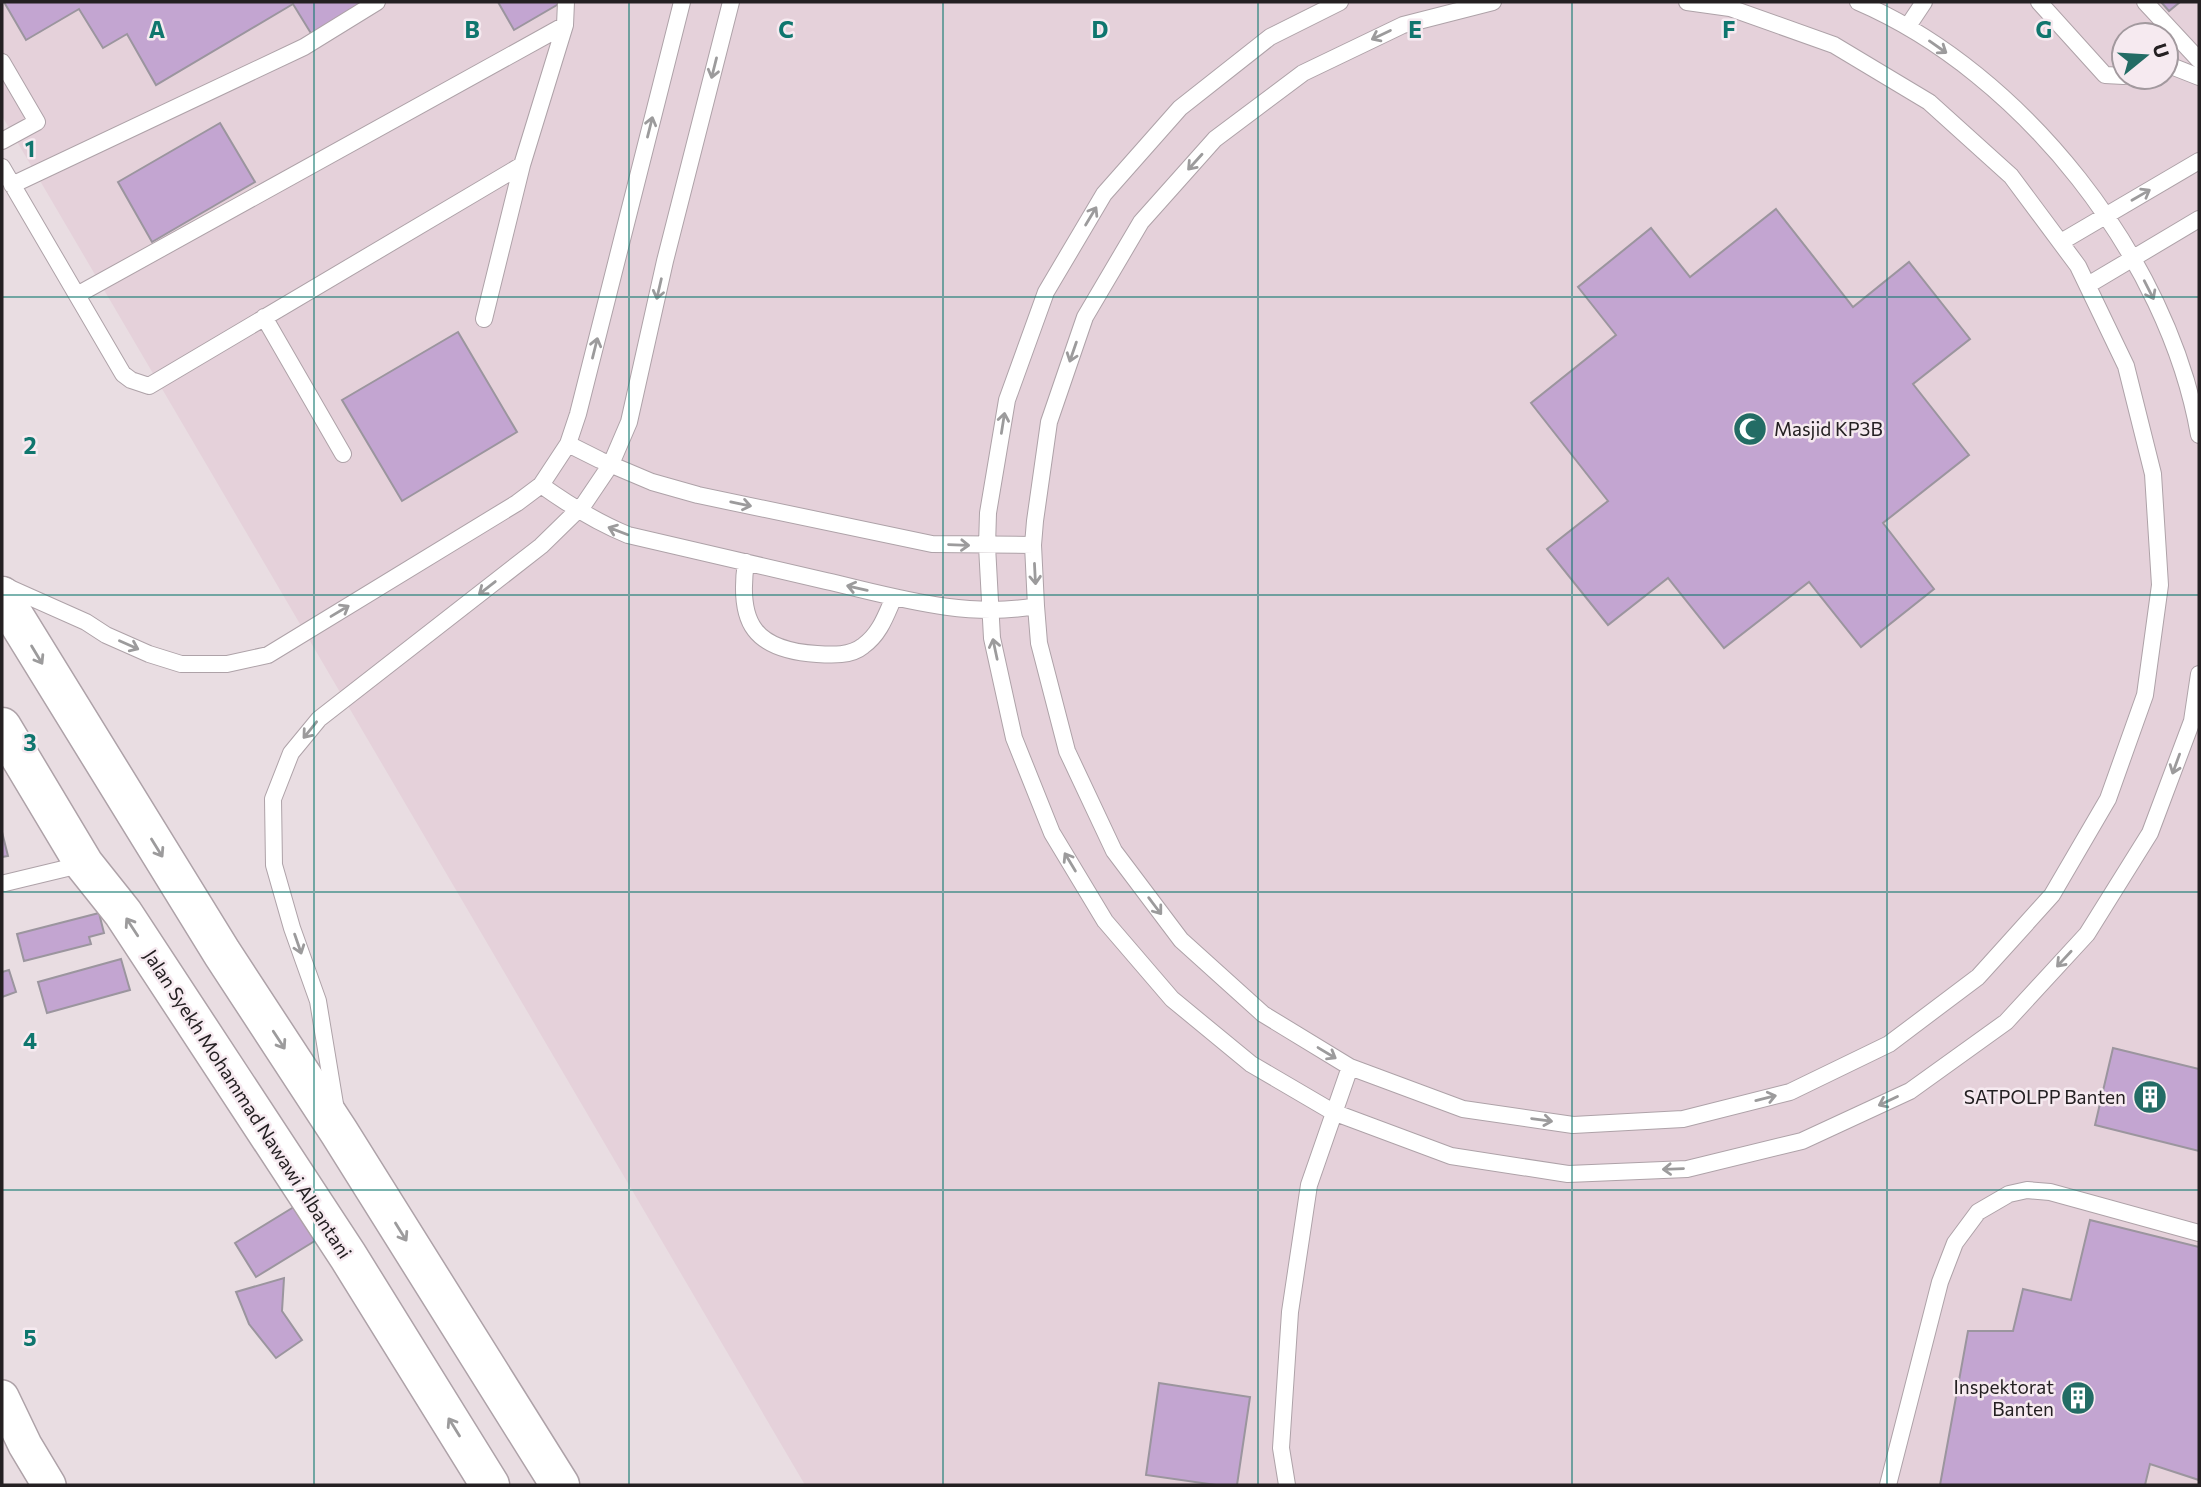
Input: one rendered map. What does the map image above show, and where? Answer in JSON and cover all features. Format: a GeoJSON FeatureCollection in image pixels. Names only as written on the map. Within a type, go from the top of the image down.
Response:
{"type":"FeatureCollection","features":[{"type":"Feature","properties":{"kind":"main road"},"geometry":{"type":"LineString","coordinates":[[2,596],[222,953],[339,1132],[560,1485]]}},
{"type":"Feature","properties":{"kind":"main road","name":"Jalan Syekh Mohammad Nawawi Albantani"},"geometry":{"type":"LineString","coordinates":[[2,727],[84,864],[123,913],[348,1256],[490,1485]]}},
{"type":"Feature","properties":{"kind":"street"},"geometry":{"type":"LineString","coordinates":[[2,1397],[25,1445],[49,1485]]}},
{"type":"Feature","properties":{"kind":"lane"},"geometry":{"type":"LineString","coordinates":[[12,185],[304,47],[377,2]]}},
{"type":"Feature","properties":{"kind":"lane"},"geometry":{"type":"LineString","coordinates":[[484,319],[522,164],[565,24],[566,2]]}},
{"type":"Feature","properties":{"kind":"lane"},"geometry":{"type":"LineString","coordinates":[[2,584],[149,654],[181,664],[227,664],[268,654],[505,510],[541,485],[568,444],[578,414],[682,2]]}},
{"type":"Feature","properties":{"kind":"lane"},"geometry":{"type":"LineString","coordinates":[[339,1132],[318,1001],[274,865],[274,799],[291,753],[319,719],[541,546],[578,511],[611,464],[629,422],[665,261],[731,2]]}},
{"type":"Feature","properties":{"kind":"lane"},"geometry":{"type":"LineString","coordinates":[[1340,2],[1270,37],[1180,108],[1104,194],[1046,292],[1007,400],[988,513],[989,610],[992,638],[1014,738],[1052,833],[1105,921],[1172,999],[1251,1064],[1333,1112],[1451,1156],[1569,1174],[1687,1169],[1802,1141],[1910,1091],[2006,1022],[2087,934],[2150,833],[2192,721],[2199,674]]}},
{"type":"Feature","properties":{"kind":"lane"},"geometry":{"type":"LineString","coordinates":[[1493,2],[1403,25],[1303,73],[1215,139],[1141,222],[1085,317],[1049,422],[1033,545],[1039,643],[1067,751],[1115,851],[1181,940],[1263,1014],[1350,1067],[1463,1109],[1573,1125],[1683,1119],[1790,1092],[1889,1044],[1978,977],[2052,895],[2108,799],[2145,695],[2160,585],[2153,474],[2126,366],[2078,266],[2011,176],[1929,102],[1834,45],[1730,8],[1687,2]]}},
{"type":"Feature","properties":{"kind":"lane"},"geometry":{"type":"LineString","coordinates":[[1908,26],[1924,2]]}},
{"type":"Feature","properties":{"kind":"lane"},"geometry":{"type":"LineString","coordinates":[[2039,2],[2105,75],[2110,75]]}},
{"type":"Feature","properties":{"kind":"lane"},"geometry":{"type":"LineString","coordinates":[[2145,2],[2199,60]]}},
{"type":"Feature","properties":{"kind":"lane"},"geometry":{"type":"LineString","coordinates":[[1865,3],[1908,26],[1974,72],[2046,138],[2107,215],[2133,258],[2160,312],[2181,367],[2199,435]]}},
{"type":"Feature","properties":{"kind":"lane"},"geometry":{"type":"LineString","coordinates":[[77,295],[565,24]]}},
{"type":"Feature","properties":{"kind":"lane"},"geometry":{"type":"LineString","coordinates":[[2,62],[37,121],[2,141]]}},
{"type":"Feature","properties":{"kind":"lane"},"geometry":{"type":"LineString","coordinates":[[2180,70],[2199,77]]}},
{"type":"Feature","properties":{"kind":"lane"},"geometry":{"type":"LineString","coordinates":[[2061,243],[2199,161]]}},
{"type":"Feature","properties":{"kind":"lane"},"geometry":{"type":"LineString","coordinates":[[2,167],[123,374],[149,386],[522,164]]}},
{"type":"Feature","properties":{"kind":"lane"},"geometry":{"type":"LineString","coordinates":[[2088,285],[2199,219]]}},
{"type":"Feature","properties":{"kind":"lane"},"geometry":{"type":"LineString","coordinates":[[264,317],[343,454]]}},
{"type":"Feature","properties":{"kind":"lane"},"geometry":{"type":"LineString","coordinates":[[568,444],[652,482],[698,495],[932,544],[1033,545]]}},
{"type":"Feature","properties":{"kind":"lane"},"geometry":{"type":"LineString","coordinates":[[541,485],[602,525],[628,535],[950,608],[989,610],[1037,606]]}},
{"type":"Feature","properties":{"kind":"lane"},"geometry":{"type":"LineString","coordinates":[[746,562],[742,585],[747,614],[755,632],[768,644],[788,652],[842,654],[862,648],[878,633],[894,597]]}},
{"type":"Feature","properties":{"kind":"lane"},"geometry":{"type":"LineString","coordinates":[[5,883],[84,864]]}},
{"type":"Feature","properties":{"kind":"lane"},"geometry":{"type":"LineString","coordinates":[[1287,1485],[1281,1448],[1290,1312],[1309,1185],[1350,1067]]}},
{"type":"Feature","properties":{"kind":"lane"},"geometry":{"type":"LineString","coordinates":[[1888,1485],[1940,1282],[1955,1243],[1978,1212],[2009,1194],[2027,1190],[2050,1192],[2199,1233]]}},
{"type":"Feature","properties":{"kind":"shaded area"},"geometry":{"type":"Polygon","coordinates":[[[2,2],[2199,2],[2199,1485],[805,1485],[2,116],[2,2]]]}},
{"type":"Feature","properties":{"kind":"building"},"geometry":{"type":"Polygon","coordinates":[[[4,2],[369,2],[312,35],[293,4],[156,85],[127,34],[103,48],[79,9],[26,40],[4,2]]]}},
{"type":"Feature","properties":{"kind":"building"},"geometry":{"type":"Polygon","coordinates":[[[498,2],[562,2],[514,30],[498,2]]]}},
{"type":"Feature","properties":{"kind":"building"},"geometry":{"type":"Polygon","coordinates":[[[2161,2],[2180,2],[2169,11],[2161,2]]]}},
{"type":"Feature","properties":{"kind":"building"},"geometry":{"type":"Polygon","coordinates":[[[220,123],[255,182],[152,242],[118,182],[220,123]]]}},
{"type":"Feature","properties":{"kind":"building","name":"Masjid KP3B"},"geometry":{"type":"Polygon","coordinates":[[[1776,209],[1853,307],[1909,262],[1970,339],[1913,384],[1969,455],[1883,523],[1934,589],[1861,647],[1809,582],[1724,648],[1668,578],[1608,625],[1547,549],[1608,501],[1531,403],[1616,335],[1578,287],[1651,228],[1690,277],[1776,209]]]}},
{"type":"Feature","properties":{"kind":"building"},"geometry":{"type":"Polygon","coordinates":[[[458,332],[517,432],[402,501],[342,400],[458,332]]]}},
{"type":"Feature","properties":{"kind":"building"},"geometry":{"type":"Polygon","coordinates":[[[2,832],[8,856],[2,857],[2,832]]]}},
{"type":"Feature","properties":{"kind":"building"},"geometry":{"type":"Polygon","coordinates":[[[99,913],[104,933],[89,937],[91,944],[24,961],[17,934],[99,913]]]}},
{"type":"Feature","properties":{"kind":"building"},"geometry":{"type":"Polygon","coordinates":[[[121,959],[130,990],[47,1013],[38,982],[121,959]]]}},
{"type":"Feature","properties":{"kind":"building"},"geometry":{"type":"Polygon","coordinates":[[[9,970],[16,992],[2,997],[2,972],[9,970]]]}},
{"type":"Feature","properties":{"kind":"building","name":"SATPOLPP Banten"},"geometry":{"type":"Polygon","coordinates":[[[2113,1048],[2199,1069],[2199,1151],[2095,1125],[2113,1048]]]}},
{"type":"Feature","properties":{"kind":"building"},"geometry":{"type":"Polygon","coordinates":[[[297,1205],[318,1239],[256,1277],[235,1243],[297,1205]]]}},
{"type":"Feature","properties":{"kind":"building","name":"Inspektorat Banten"},"geometry":{"type":"Polygon","coordinates":[[[2090,1220],[2199,1247],[2199,1480],[2150,1464],[2145,1485],[1940,1485],[1968,1331],[2013,1331],[2023,1289],[2071,1300],[2090,1220]]]}},
{"type":"Feature","properties":{"kind":"building"},"geometry":{"type":"Polygon","coordinates":[[[284,1278],[282,1311],[302,1340],[276,1358],[249,1324],[236,1292],[284,1278]]]}},
{"type":"Feature","properties":{"kind":"building"},"geometry":{"type":"Polygon","coordinates":[[[1159,1383],[1250,1397],[1237,1485],[1216,1485],[1146,1475],[1159,1383]]]}},
{"type":"Feature","properties":{"kind":"place","name":"Masjid KP3B"},"geometry":{"type":"Point","coordinates":[1750,429]}},
{"type":"Feature","properties":{"kind":"place","name":"SATPOLPP Banten"},"geometry":{"type":"Point","coordinates":[2150,1097]}},
{"type":"Feature","properties":{"kind":"place","name":"Inspektorat Banten"},"geometry":{"type":"Point","coordinates":[2078,1398]}}]}
